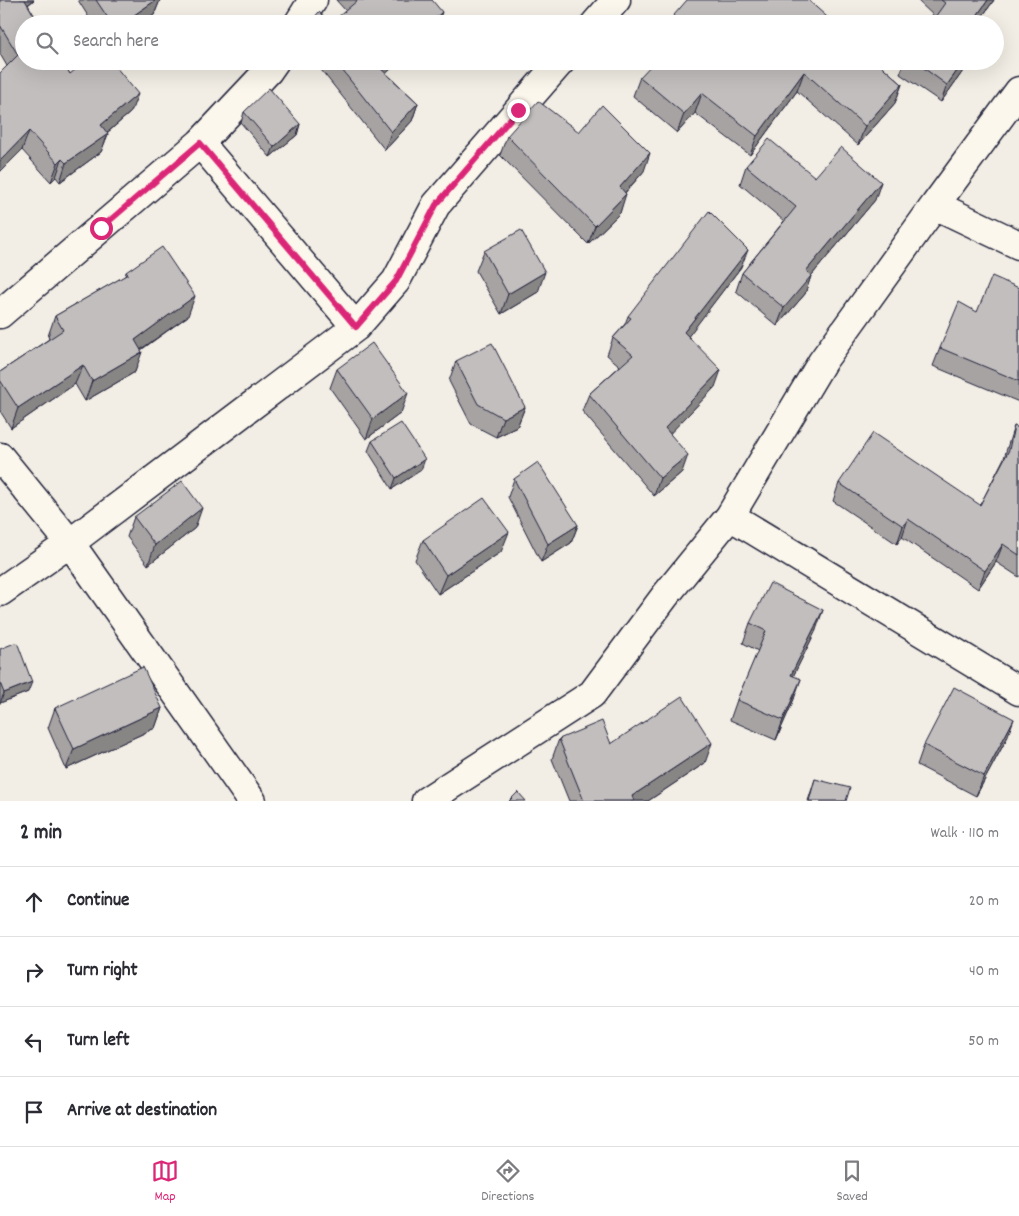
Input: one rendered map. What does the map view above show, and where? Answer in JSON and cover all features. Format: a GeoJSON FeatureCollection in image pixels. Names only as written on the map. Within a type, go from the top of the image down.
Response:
{"type":"FeatureCollection","features":[{"type":"Feature","properties":{"kind":"street"},"geometry":{"type":"LineString","coordinates":[[304,15],[313,0]]}},
{"type":"Feature","properties":{"kind":"street"},"geometry":{"type":"LineString","coordinates":[[603,15],[616,0]]}},
{"type":"Feature","properties":{"kind":"street"},"geometry":{"type":"LineString","coordinates":[[0,314],[200,143],[269,70]]}},
{"type":"Feature","properties":{"kind":"street"},"geometry":{"type":"LineString","coordinates":[[0,592],[70,542],[356,327],[396,281],[436,205],[553,70]]}},
{"type":"Feature","properties":{"kind":"street"},"geometry":{"type":"LineString","coordinates":[[426,801],[592,694],[665,596],[730,516],[822,362],[1019,91]]}},
{"type":"Feature","properties":{"kind":"street"},"geometry":{"type":"LineString","coordinates":[[200,143],[356,327]]}},
{"type":"Feature","properties":{"kind":"street"},"geometry":{"type":"LineString","coordinates":[[935,205],[1019,245]]}},
{"type":"Feature","properties":{"kind":"street"},"geometry":{"type":"LineString","coordinates":[[0,457],[70,542],[252,801]]}},
{"type":"Feature","properties":{"kind":"street"},"geometry":{"type":"LineString","coordinates":[[730,516],[1019,691]]}},
{"type":"Feature","properties":{"kind":"building"},"geometry":{"type":"Polygon","coordinates":[[[0,0],[25,0],[34,15],[15,15],[15,50],[0,25],[0,0]]]}},
{"type":"Feature","properties":{"kind":"building"},"geometry":{"type":"Polygon","coordinates":[[[96,0],[156,0],[134,15],[106,15],[96,0]]]}},
{"type":"Feature","properties":{"kind":"building"},"geometry":{"type":"Polygon","coordinates":[[[358,0],[432,0],[442,12],[439,15],[340,15],[358,0]]]}},
{"type":"Feature","properties":{"kind":"building"},"geometry":{"type":"Polygon","coordinates":[[[687,0],[808,0],[825,15],[674,15],[687,0]]]}},
{"type":"Feature","properties":{"kind":"building"},"geometry":{"type":"Polygon","coordinates":[[[941,0],[988,0],[977,15],[936,15],[945,3],[941,0]]]}},
{"type":"Feature","properties":{"kind":"building"},"geometry":{"type":"Polygon","coordinates":[[[15,58],[15,70],[68,70],[70,74],[75,70],[118,70],[138,94],[101,125],[108,134],[66,163],[62,159],[58,163],[29,131],[0,161],[0,73],[15,58]]]}},
{"type":"Feature","properties":{"kind":"building"},"geometry":{"type":"Polygon","coordinates":[[[342,70],[382,70],[418,103],[391,132],[342,70]]]}},
{"type":"Feature","properties":{"kind":"building"},"geometry":{"type":"Polygon","coordinates":[[[647,70],[886,70],[902,84],[865,126],[804,72],[757,136],[702,93],[684,114],[640,77],[647,70]]]}},
{"type":"Feature","properties":{"kind":"building"},"geometry":{"type":"Polygon","coordinates":[[[926,70],[958,70],[947,85],[926,70]]]}},
{"type":"Feature","properties":{"kind":"building"},"geometry":{"type":"Polygon","coordinates":[[[269,88],[300,124],[274,147],[244,112],[269,88]]]}},
{"type":"Feature","properties":{"kind":"building"},"geometry":{"type":"Polygon","coordinates":[[[538,101],[579,132],[602,105],[650,153],[620,187],[626,194],[595,226],[507,136],[538,101]]]}},
{"type":"Feature","properties":{"kind":"building"},"geometry":{"type":"Polygon","coordinates":[[[769,139],[815,177],[841,147],[881,182],[806,271],[811,276],[784,308],[742,273],[796,207],[746,166],[769,139]]]}},
{"type":"Feature","properties":{"kind":"building"},"geometry":{"type":"Polygon","coordinates":[[[709,211],[748,250],[684,332],[721,370],[665,428],[688,455],[660,478],[589,394],[633,355],[613,338],[631,318],[628,316],[709,211]]]}},
{"type":"Feature","properties":{"kind":"building"},"geometry":{"type":"Polygon","coordinates":[[[521,230],[545,272],[508,294],[484,251],[521,230]]]}},
{"type":"Feature","properties":{"kind":"building"},"geometry":{"type":"Polygon","coordinates":[[[162,247],[195,296],[135,340],[142,352],[92,381],[83,365],[18,408],[0,380],[0,372],[63,330],[55,316],[128,274],[126,272],[162,247]]]}},
{"type":"Feature","properties":{"kind":"building"},"geometry":{"type":"Polygon","coordinates":[[[992,276],[1019,288],[1019,381],[940,348],[959,302],[977,312],[992,276]]]}},
{"type":"Feature","properties":{"kind":"building"},"geometry":{"type":"Polygon","coordinates":[[[372,343],[408,393],[373,419],[337,369],[372,343]]]}},
{"type":"Feature","properties":{"kind":"building"},"geometry":{"type":"Polygon","coordinates":[[[492,343],[525,407],[503,418],[478,404],[456,361],[492,343]]]}},
{"type":"Feature","properties":{"kind":"building"},"geometry":{"type":"Polygon","coordinates":[[[401,423],[425,459],[396,478],[372,441],[401,423]]]}},
{"type":"Feature","properties":{"kind":"building"},"geometry":{"type":"Polygon","coordinates":[[[1014,426],[1019,428],[1019,555],[1003,544],[985,571],[908,519],[903,526],[839,483],[873,433],[980,505],[1009,450],[1014,426]]]}},
{"type":"Feature","properties":{"kind":"building"},"geometry":{"type":"Polygon","coordinates":[[[538,462],[578,525],[548,544],[514,479],[538,462]]]}},
{"type":"Feature","properties":{"kind":"building"},"geometry":{"type":"Polygon","coordinates":[[[182,481],[202,508],[155,545],[134,517],[182,481]]]}},
{"type":"Feature","properties":{"kind":"building"},"geometry":{"type":"Polygon","coordinates":[[[484,498],[509,532],[446,575],[423,540],[484,498]]]}},
{"type":"Feature","properties":{"kind":"building"},"geometry":{"type":"Polygon","coordinates":[[[770,583],[823,610],[791,675],[801,679],[783,720],[737,700],[766,631],[750,623],[770,583]]]}},
{"type":"Feature","properties":{"kind":"building"},"geometry":{"type":"Polygon","coordinates":[[[17,642],[32,682],[4,693],[0,683],[0,649],[17,642]]]}},
{"type":"Feature","properties":{"kind":"building"},"geometry":{"type":"Polygon","coordinates":[[[143,667],[162,708],[74,749],[55,708],[143,667]]]}},
{"type":"Feature","properties":{"kind":"building"},"geometry":{"type":"Polygon","coordinates":[[[954,687],[1014,719],[984,776],[924,745],[954,687]]]}},
{"type":"Feature","properties":{"kind":"building"},"geometry":{"type":"Polygon","coordinates":[[[682,696],[712,743],[632,796],[634,801],[584,801],[559,739],[602,721],[611,744],[682,696]]]}},
{"type":"Feature","properties":{"kind":"building"},"geometry":{"type":"Polygon","coordinates":[[[815,779],[850,788],[846,801],[809,801],[815,779]]]}},
{"type":"Feature","properties":{"kind":"building"},"geometry":{"type":"Polygon","coordinates":[[[518,792],[526,801],[509,801],[518,792]]]}},
{"type":"Feature","properties":{"kind":"route"},"geometry":{"type":"LineString","coordinates":[[101,228],[200,143],[356,327],[396,281],[436,205],[518,110]]}}]}
